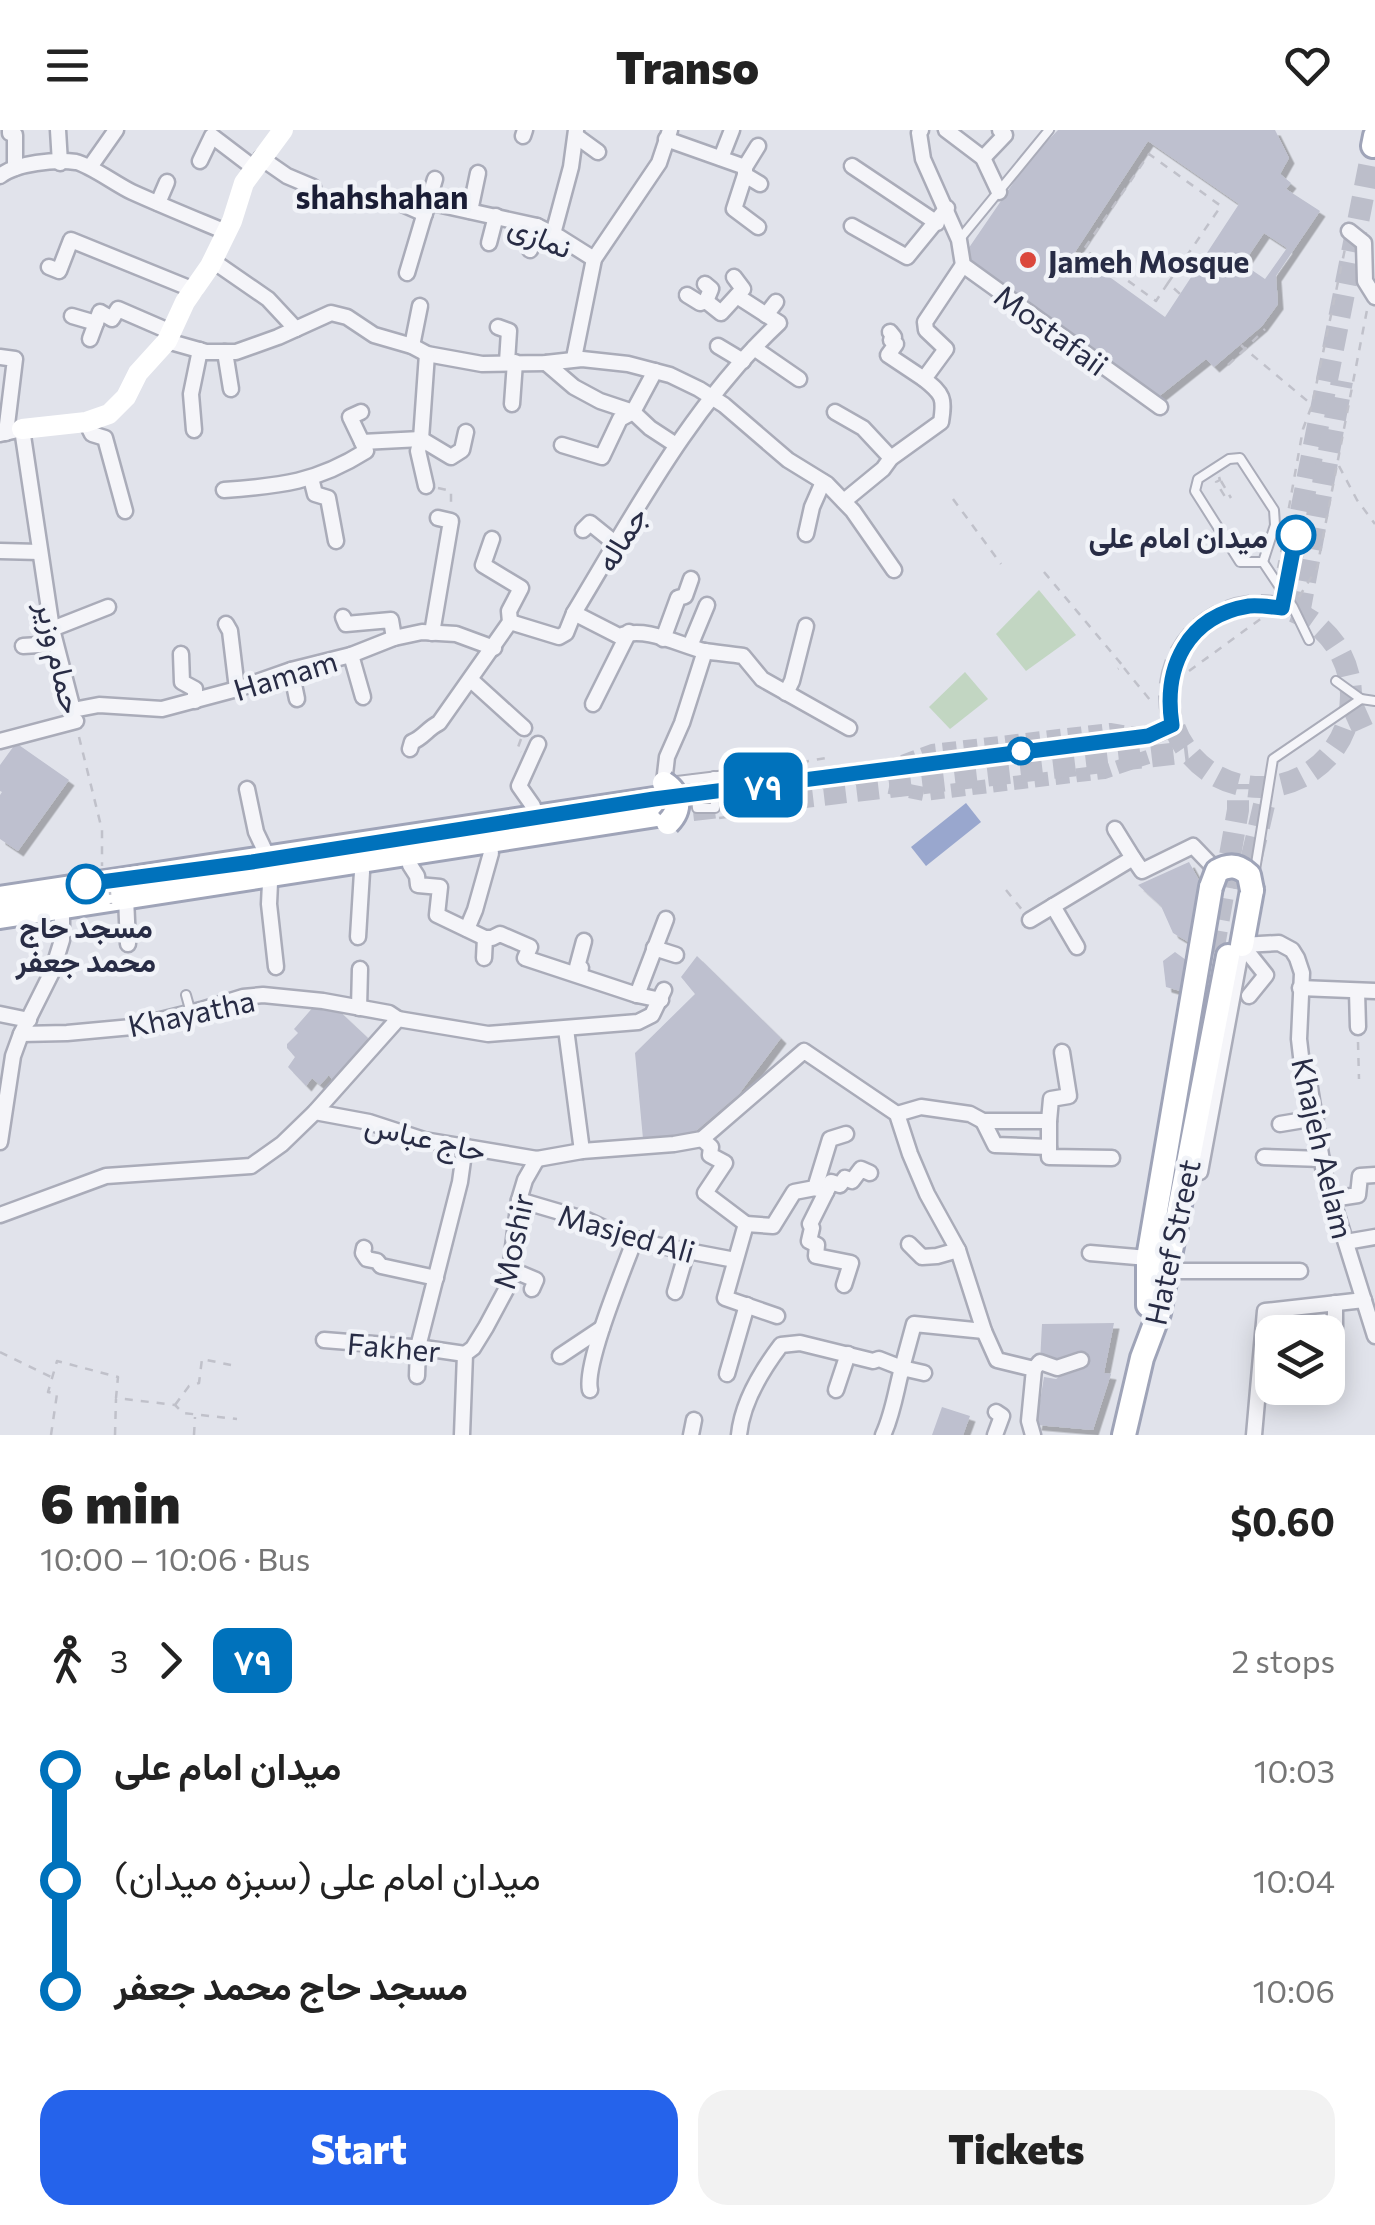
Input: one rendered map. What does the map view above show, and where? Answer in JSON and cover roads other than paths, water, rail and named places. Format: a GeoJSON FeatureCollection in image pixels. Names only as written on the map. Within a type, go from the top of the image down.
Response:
{"type":"FeatureCollection","features":[{"type":"Feature","properties":{"kind":"main road"},"geometry":{"type":"LineString","coordinates":[[260,869],[283,842],[533,806],[661,805]]}},
{"type":"Feature","properties":{"kind":"main road"},"geometry":{"type":"LineString","coordinates":[[260,869],[276,885],[410,865],[491,852],[661,805]]}},
{"type":"Feature","properties":{"kind":"main road"},"geometry":{"type":"LineString","coordinates":[[0,898],[260,869],[661,805]]}},
{"type":"Feature","properties":{"kind":"main road"},"geometry":{"type":"LineString","coordinates":[[1148,1306],[1158,1265],[1214,879],[1230,866],[1244,870],[1252,890],[1228,951]]}},
{"type":"Feature","properties":{"kind":"main road"},"geometry":{"type":"LineString","coordinates":[[0,917],[62,908],[112,888]]}},
{"type":"Feature","properties":{"kind":"main road","name":"Hatef Street"},"geometry":{"type":"LineString","coordinates":[[1142,1358],[1159,1312],[1158,1265],[1228,951]]}},
{"type":"Feature","properties":{"kind":"main road","name":"Hatef Street"},"geometry":{"type":"LineString","coordinates":[[1142,1358],[1148,1306],[1228,951]]}},
{"type":"Feature","properties":{"kind":"main road"},"geometry":{"type":"LineString","coordinates":[[1124,1435],[1142,1358]]}},
{"type":"Feature","properties":{"kind":"street"},"geometry":{"type":"LineString","coordinates":[[10,130],[15,134],[15,168]]}},
{"type":"Feature","properties":{"kind":"street"},"geometry":{"type":"LineString","coordinates":[[58,130],[60,163]]}},
{"type":"Feature","properties":{"kind":"street"},"geometry":{"type":"LineString","coordinates":[[90,167],[116,130]]}},
{"type":"Feature","properties":{"kind":"street"},"geometry":{"type":"LineString","coordinates":[[9,432],[86,422],[108,414],[126,397],[138,372],[170,336],[185,302],[213,261],[244,183],[282,130]]}},
{"type":"Feature","properties":{"kind":"street"},"geometry":{"type":"LineString","coordinates":[[722,158],[732,130]]}},
{"type":"Feature","properties":{"kind":"street","name":"Mostafaii"},"geometry":{"type":"LineString","coordinates":[[921,130],[924,159],[959,240],[963,264],[1160,408]]}},
{"type":"Feature","properties":{"kind":"street"},"geometry":{"type":"LineString","coordinates":[[946,130],[983,158],[1000,192]]}},
{"type":"Feature","properties":{"kind":"street"},"geometry":{"type":"LineString","coordinates":[[983,158],[1005,135],[1000,130]]}},
{"type":"Feature","properties":{"kind":"street"},"geometry":{"type":"LineString","coordinates":[[576,133],[598,152]]}},
{"type":"Feature","properties":{"kind":"street"},"geometry":{"type":"LineString","coordinates":[[553,234],[576,133]]}},
{"type":"Feature","properties":{"kind":"street"},"geometry":{"type":"LineString","coordinates":[[574,358],[594,258],[659,162],[668,134],[701,153],[722,158],[760,184]]}},
{"type":"Feature","properties":{"kind":"street"},"geometry":{"type":"LineString","coordinates":[[200,162],[212,136],[313,188]]}},
{"type":"Feature","properties":{"kind":"street"},"geometry":{"type":"LineString","coordinates":[[758,146],[745,171],[734,210],[758,227]]}},
{"type":"Feature","properties":{"kind":"street"},"geometry":{"type":"LineString","coordinates":[[0,176],[28,164],[75,162],[226,232]]}},
{"type":"Feature","properties":{"kind":"street"},"geometry":{"type":"LineString","coordinates":[[852,166],[938,222]]}},
{"type":"Feature","properties":{"kind":"street"},"geometry":{"type":"LineString","coordinates":[[470,211],[478,173]]}},
{"type":"Feature","properties":{"kind":"street"},"geometry":{"type":"LineString","coordinates":[[407,273],[434,179]]}},
{"type":"Feature","properties":{"kind":"street"},"geometry":{"type":"LineString","coordinates":[[158,203],[167,182]]}},
{"type":"Feature","properties":{"kind":"street","name":"نمازی"},"geometry":{"type":"LineString","coordinates":[[389,198],[537,226],[594,258]]}},
{"type":"Feature","properties":{"kind":"street"},"geometry":{"type":"LineString","coordinates":[[852,226],[907,257],[947,208]]}},
{"type":"Feature","properties":{"kind":"street"},"geometry":{"type":"LineString","coordinates":[[489,242],[496,216]]}},
{"type":"Feature","properties":{"kind":"street"},"geometry":{"type":"LineString","coordinates":[[530,250],[537,226]]}},
{"type":"Feature","properties":{"kind":"street"},"geometry":{"type":"LineString","coordinates":[[1348,231],[1364,242],[1364,281],[1373,294]]}},
{"type":"Feature","properties":{"kind":"street"},"geometry":{"type":"LineString","coordinates":[[49,266],[58,271],[71,240],[194,290]]}},
{"type":"Feature","properties":{"kind":"street"},"geometry":{"type":"LineString","coordinates":[[213,261],[268,300],[296,328]]}},
{"type":"Feature","properties":{"kind":"street"},"geometry":{"type":"LineString","coordinates":[[924,379],[946,349],[926,330],[926,322],[963,264]]}},
{"type":"Feature","properties":{"kind":"street"},"geometry":{"type":"LineString","coordinates":[[706,301],[721,313],[743,289],[734,277]]}},
{"type":"Feature","properties":{"kind":"street"},"geometry":{"type":"LineString","coordinates":[[686,295],[700,304],[706,301],[712,289],[704,284]]}},
{"type":"Feature","properties":{"kind":"street"},"geometry":{"type":"LineString","coordinates":[[737,296],[766,314],[776,302]]}},
{"type":"Feature","properties":{"kind":"street"},"geometry":{"type":"LineString","coordinates":[[412,346],[420,306]]}},
{"type":"Feature","properties":{"kind":"street"},"geometry":{"type":"LineString","coordinates":[[90,339],[100,312],[112,319],[118,308],[200,350],[236,352],[331,313],[427,354],[482,364],[546,363],[574,358],[655,371],[713,398],[788,460],[824,482],[872,536],[894,570]]}},
{"type":"Feature","properties":{"kind":"street","name":"جماله"},"geometry":{"type":"LineString","coordinates":[[574,613],[676,444],[779,323],[766,314]]}},
{"type":"Feature","properties":{"kind":"street"},"geometry":{"type":"LineString","coordinates":[[72,316],[96,324]]}},
{"type":"Feature","properties":{"kind":"street"},"geometry":{"type":"LineString","coordinates":[[498,327],[509,331],[512,404]]}},
{"type":"Feature","properties":{"kind":"street"},"geometry":{"type":"LineString","coordinates":[[844,501],[892,458],[941,422],[944,402],[939,390],[888,355],[896,344],[890,340],[894,337],[890,332]]}},
{"type":"Feature","properties":{"kind":"street"},"geometry":{"type":"LineString","coordinates":[[718,346],[743,361]]}},
{"type":"Feature","properties":{"kind":"street"},"geometry":{"type":"LineString","coordinates":[[754,348],[799,379]]}},
{"type":"Feature","properties":{"kind":"street"},"geometry":{"type":"LineString","coordinates":[[194,430],[191,394],[200,350]]}},
{"type":"Feature","properties":{"kind":"street"},"geometry":{"type":"LineString","coordinates":[[225,352],[231,388]]}},
{"type":"Feature","properties":{"kind":"street"},"geometry":{"type":"LineString","coordinates":[[426,486],[418,451],[427,354]]}},
{"type":"Feature","properties":{"kind":"street","name":"حمام وزیر"},"geometry":{"type":"LineString","coordinates":[[0,356],[15,359],[5,402],[9,432],[40,552],[54,636],[74,716]]}},
{"type":"Feature","properties":{"kind":"street"},"geometry":{"type":"LineString","coordinates":[[546,363],[574,387],[632,412],[676,444]]}},
{"type":"Feature","properties":{"kind":"street"},"geometry":{"type":"LineString","coordinates":[[562,446],[602,457],[620,419],[632,412],[655,371]]}},
{"type":"Feature","properties":{"kind":"street"},"geometry":{"type":"LineString","coordinates":[[224,490],[311,478],[340,468],[366,451],[350,417],[361,412]]}},
{"type":"Feature","properties":{"kind":"street"},"geometry":{"type":"LineString","coordinates":[[836,412],[863,428],[892,458]]}},
{"type":"Feature","properties":{"kind":"street"},"geometry":{"type":"LineString","coordinates":[[86,422],[92,434],[104,438],[125,511]]}},
{"type":"Feature","properties":{"kind":"street"},"geometry":{"type":"LineString","coordinates":[[362,442],[421,438],[451,456],[462,450],[466,432]]}},
{"type":"Feature","properties":{"kind":"street"},"geometry":{"type":"LineString","coordinates":[[311,478],[315,494],[328,498],[336,541]]}},
{"type":"Feature","properties":{"kind":"street"},"geometry":{"type":"LineString","coordinates":[[806,534],[824,482]]}},
{"type":"Feature","properties":{"kind":"street"},"geometry":{"type":"LineString","coordinates":[[432,634],[444,519]]}},
{"type":"Feature","properties":{"kind":"street"},"geometry":{"type":"LineString","coordinates":[[583,530],[590,523],[616,544]]}},
{"type":"Feature","properties":{"kind":"street"},"geometry":{"type":"LineString","coordinates":[[410,749],[412,742],[438,723],[510,622],[509,611],[521,588],[483,564],[492,539]]}},
{"type":"Feature","properties":{"kind":"street"},"geometry":{"type":"LineString","coordinates":[[0,551],[40,552]]}},
{"type":"Feature","properties":{"kind":"street"},"geometry":{"type":"LineString","coordinates":[[664,639],[678,598],[685,596],[691,579]]}},
{"type":"Feature","properties":{"kind":"street"},"geometry":{"type":"LineString","coordinates":[[661,805],[667,757],[682,723],[706,605]]}},
{"type":"Feature","properties":{"kind":"street"},"geometry":{"type":"LineString","coordinates":[[23,646],[54,636],[108,607]]}},
{"type":"Feature","properties":{"kind":"street"},"geometry":{"type":"LineString","coordinates":[[510,622],[559,636],[566,633],[574,613],[619,636],[629,632],[744,656],[762,679],[849,728]]}},
{"type":"Feature","properties":{"kind":"street"},"geometry":{"type":"LineString","coordinates":[[343,617],[346,624],[391,620],[394,638]]}},
{"type":"Feature","properties":{"kind":"street"},"geometry":{"type":"LineString","coordinates":[[226,624],[237,689]]}},
{"type":"Feature","properties":{"kind":"street"},"geometry":{"type":"LineString","coordinates":[[786,692],[806,626]]}},
{"type":"Feature","properties":{"kind":"street","name":"Hamam"},"geometry":{"type":"LineString","coordinates":[[0,741],[100,705],[162,709],[195,701],[422,632],[456,634],[494,648]]}},
{"type":"Feature","properties":{"kind":"street"},"geometry":{"type":"LineString","coordinates":[[593,704],[629,632]]}},
{"type":"Feature","properties":{"kind":"street"},"geometry":{"type":"LineString","coordinates":[[181,654],[182,682],[194,689],[195,701]]}},
{"type":"Feature","properties":{"kind":"street"},"geometry":{"type":"LineString","coordinates":[[351,655],[364,697]]}},
{"type":"Feature","properties":{"kind":"street"},"geometry":{"type":"LineString","coordinates":[[291,670],[297,699]]}},
{"type":"Feature","properties":{"kind":"street"},"geometry":{"type":"LineString","coordinates":[[471,680],[524,728]]}},
{"type":"Feature","properties":{"kind":"street"},"geometry":{"type":"LineString","coordinates":[[533,806],[519,786],[535,750]]}},
{"type":"Feature","properties":{"kind":"street","name":"Khayatha"},"geometry":{"type":"LineString","coordinates":[[247,789],[276,966]]}},
{"type":"Feature","properties":{"kind":"street"},"geometry":{"type":"LineString","coordinates":[[1116,829],[1142,871],[1193,846],[1214,879]]}},
{"type":"Feature","properties":{"kind":"street"},"geometry":{"type":"LineString","coordinates":[[467,929],[491,852]]}},
{"type":"Feature","properties":{"kind":"street"},"geometry":{"type":"LineString","coordinates":[[1030,920],[1133,858]]}},
{"type":"Feature","properties":{"kind":"street"},"geometry":{"type":"LineString","coordinates":[[410,865],[418,885],[440,886],[438,915],[485,938],[500,934],[530,946],[526,958],[638,995],[662,995],[652,1015],[660,1030]]}},
{"type":"Feature","properties":{"kind":"street"},"geometry":{"type":"LineString","coordinates":[[358,937],[362,872]]}},
{"type":"Feature","properties":{"kind":"street"},"geometry":{"type":"LineString","coordinates":[[112,888],[128,944]]}},
{"type":"Feature","properties":{"kind":"street"},"geometry":{"type":"LineString","coordinates":[[1053,906],[1077,947]]}},
{"type":"Feature","properties":{"kind":"street"},"geometry":{"type":"LineString","coordinates":[[0,1142],[14,1056],[52,972],[62,940],[62,908]]}},
{"type":"Feature","properties":{"kind":"street"},"geometry":{"type":"LineString","coordinates":[[638,995],[666,919]]}},
{"type":"Feature","properties":{"kind":"street"},"geometry":{"type":"LineString","coordinates":[[484,958],[485,938]]}},
{"type":"Feature","properties":{"kind":"street"},"geometry":{"type":"LineString","coordinates":[[579,975],[581,968],[577,967],[584,942]]}},
{"type":"Feature","properties":{"kind":"street","name":"Khajeh Aelam"},"geometry":{"type":"LineString","coordinates":[[1228,951],[1279,943],[1297,958],[1302,972],[1302,1066],[1332,1199],[1368,1302],[1375,1336]]}},
{"type":"Feature","properties":{"kind":"street"},"geometry":{"type":"LineString","coordinates":[[654,948],[676,955]]}},
{"type":"Feature","properties":{"kind":"street"},"geometry":{"type":"LineString","coordinates":[[1200,1172],[1228,951],[1266,975],[1249,996]]}},
{"type":"Feature","properties":{"kind":"street"},"geometry":{"type":"LineString","coordinates":[[359,1008],[360,969]]}},
{"type":"Feature","properties":{"kind":"street"},"geometry":{"type":"LineString","coordinates":[[1300,988],[1375,991]]}},
{"type":"Feature","properties":{"kind":"street"},"geometry":{"type":"LineString","coordinates":[[1357,991],[1358,1028]]}},
{"type":"Feature","properties":{"kind":"street","name":"Khayatha"},"geometry":{"type":"LineString","coordinates":[[0,1014],[25,1027],[67,1033],[132,1026],[243,996],[263,995],[323,1001],[488,1034],[638,1022],[652,1015]]}},
{"type":"Feature","properties":{"kind":"street"},"geometry":{"type":"LineString","coordinates":[[0,1215],[106,1176],[251,1166],[282,1144],[315,1112],[398,1019]]}},
{"type":"Feature","properties":{"kind":"street"},"geometry":{"type":"LineString","coordinates":[[566,1028],[582,1150]]}},
{"type":"Feature","properties":{"kind":"street"},"geometry":{"type":"LineString","coordinates":[[536,1159],[582,1150],[702,1140],[804,1051],[897,1114],[910,1154],[958,1250],[997,1360],[1034,1369]]}},
{"type":"Feature","properties":{"kind":"street"},"geometry":{"type":"LineString","coordinates":[[1062,1052],[1069,1096],[1050,1099],[1049,1157],[1112,1158]]}},
{"type":"Feature","properties":{"kind":"street"},"geometry":{"type":"LineString","coordinates":[[897,1114],[922,1106],[984,1120],[1049,1121]]}},
{"type":"Feature","properties":{"kind":"street","name":"حاج عباس"},"geometry":{"type":"LineString","coordinates":[[315,1112],[368,1122],[424,1140],[536,1159]]}},
{"type":"Feature","properties":{"kind":"street"},"geometry":{"type":"LineString","coordinates":[[1280,1124],[1316,1118]]}},
{"type":"Feature","properties":{"kind":"street"},"geometry":{"type":"LineString","coordinates":[[984,1120],[996,1145],[1049,1147]]}},
{"type":"Feature","properties":{"kind":"street"},"geometry":{"type":"LineString","coordinates":[[844,1285],[851,1264],[816,1256],[816,1245],[808,1241],[830,1138],[846,1134]]}},
{"type":"Feature","properties":{"kind":"street"},"geometry":{"type":"LineString","coordinates":[[702,1140],[710,1147],[710,1155],[725,1163],[705,1193],[746,1224],[773,1226],[794,1192],[820,1190],[831,1182],[840,1185],[845,1178],[852,1181],[861,1169],[870,1173]]}},
{"type":"Feature","properties":{"kind":"street"},"geometry":{"type":"LineString","coordinates":[[417,1376],[418,1347],[460,1182],[465,1146]]}},
{"type":"Feature","properties":{"kind":"street"},"geometry":{"type":"LineString","coordinates":[[1264,1157],[1322,1159]]}},
{"type":"Feature","properties":{"kind":"street","name":"Moshir"},"geometry":{"type":"LineString","coordinates":[[465,1354],[486,1327],[508,1286],[519,1200],[524,1180],[536,1159]]}},
{"type":"Feature","properties":{"kind":"street"},"geometry":{"type":"LineString","coordinates":[[1332,1199],[1358,1194],[1360,1176],[1375,1175]]}},
{"type":"Feature","properties":{"kind":"street","name":"Masjed Ali"},"geometry":{"type":"LineString","coordinates":[[519,1200],[587,1220],[635,1240],[736,1260]]}},
{"type":"Feature","properties":{"kind":"street"},"geometry":{"type":"LineString","coordinates":[[746,1224],[725,1298],[777,1316]]}},
{"type":"Feature","properties":{"kind":"street"},"geometry":{"type":"LineString","coordinates":[[1346,1242],[1375,1237]]}},
{"type":"Feature","properties":{"kind":"street"},"geometry":{"type":"LineString","coordinates":[[590,1390],[588,1381],[602,1328],[635,1240]]}},
{"type":"Feature","properties":{"kind":"street"},"geometry":{"type":"LineString","coordinates":[[909,1244],[922,1258],[958,1250]]}},
{"type":"Feature","properties":{"kind":"street"},"geometry":{"type":"LineString","coordinates":[[364,1248],[366,1259],[381,1266],[436,1278]]}},
{"type":"Feature","properties":{"kind":"street"},"geometry":{"type":"LineString","coordinates":[[675,1292],[687,1252]]}},
{"type":"Feature","properties":{"kind":"street"},"geometry":{"type":"LineString","coordinates":[[1090,1253],[1158,1265],[1300,1271]]}},
{"type":"Feature","properties":{"kind":"street"},"geometry":{"type":"LineString","coordinates":[[510,1269],[536,1280],[532,1288]]}},
{"type":"Feature","properties":{"kind":"street"},"geometry":{"type":"LineString","coordinates":[[1254,1435],[1265,1310],[1368,1302]]}},
{"type":"Feature","properties":{"kind":"street"},"geometry":{"type":"LineString","coordinates":[[1335,1303],[1335,1315]]}},
{"type":"Feature","properties":{"kind":"street"},"geometry":{"type":"LineString","coordinates":[[727,1374],[748,1306]]}},
{"type":"Feature","properties":{"kind":"street"},"geometry":{"type":"LineString","coordinates":[[884,1435],[914,1324],[984,1332]]}},
{"type":"Feature","properties":{"kind":"street"},"geometry":{"type":"LineString","coordinates":[[592,1366],[560,1356],[602,1328]]}},
{"type":"Feature","properties":{"kind":"street","name":"Fakher"},"geometry":{"type":"LineString","coordinates":[[327,1336],[465,1354]]}},
{"type":"Feature","properties":{"kind":"street"},"geometry":{"type":"LineString","coordinates":[[739,1435],[752,1394],[781,1344],[800,1343],[879,1359],[924,1374]]}},
{"type":"Feature","properties":{"kind":"street"},"geometry":{"type":"LineString","coordinates":[[462,1435],[465,1354]]}},
{"type":"Feature","properties":{"kind":"street"},"geometry":{"type":"LineString","coordinates":[[836,1390],[848,1354]]}},
{"type":"Feature","properties":{"kind":"street"},"geometry":{"type":"LineString","coordinates":[[1033,1435],[1029,1421],[1034,1369],[1040,1362],[1056,1368],[1081,1360]]}},
{"type":"Feature","properties":{"kind":"street"},"geometry":{"type":"LineString","coordinates":[[994,1435],[1002,1416],[996,1412]]}},
{"type":"Feature","properties":{"kind":"lane"},"geometry":{"type":"LineString","coordinates":[[959,240],[1049,130]]}},
{"type":"Feature","properties":{"kind":"lane"},"geometry":{"type":"LineString","coordinates":[[1240,458],[1274,510],[1275,525],[1262,562],[1240,562],[1195,491],[1198,479],[1229,459],[1240,458]]}},
{"type":"Feature","properties":{"kind":"lane"},"geometry":{"type":"LineString","coordinates":[[1262,562],[1309,640]]}},
{"type":"Feature","properties":{"kind":"lane"},"geometry":{"type":"LineString","coordinates":[[1336,681],[1361,699],[1375,701]]}},
{"type":"Feature","properties":{"kind":"lane"},"geometry":{"type":"LineString","coordinates":[[1252,890],[1273,759],[1361,699]]}},
{"type":"Feature","properties":{"kind":"lane"},"geometry":{"type":"LineString","coordinates":[[661,805],[694,779],[726,774]]}},
{"type":"Feature","properties":{"kind":"lane"},"geometry":{"type":"LineString","coordinates":[[694,779],[696,808],[715,808],[714,776]]}},
{"type":"Feature","properties":{"kind":"lane"},"geometry":{"type":"LineString","coordinates":[[186,995],[191,1013]]}},
{"type":"Feature","properties":{"kind":"water"},"geometry":{"type":"Polygon","coordinates":[[[966,803],[981,822],[926,866],[911,847],[966,803]]]}},
{"type":"Feature","properties":{"kind":"tunnel"},"geometry":{"type":"LineString","coordinates":[[1282,608],[1373,146]]}},
{"type":"Feature","properties":{"kind":"tunnel"},"geometry":{"type":"LineString","coordinates":[[1299,614],[1342,381]]}},
{"type":"Feature","properties":{"kind":"tunnel"},"geometry":{"type":"LineString","coordinates":[[1260,605],[1295,612],[1324,632],[1344,661],[1351,696],[1344,731],[1324,760],[1295,780],[1260,787],[1225,780],[1196,760],[1176,731],[1169,696],[1176,661],[1196,632],[1225,612],[1260,605]]}},
{"type":"Feature","properties":{"kind":"tunnel"},"geometry":{"type":"LineString","coordinates":[[1348,723],[1375,711]]}},
{"type":"Feature","properties":{"kind":"tunnel"},"geometry":{"type":"LineString","coordinates":[[657,799],[1148,736],[1173,725]]}},
{"type":"Feature","properties":{"kind":"tunnel"},"geometry":{"type":"LineString","coordinates":[[883,769],[932,751],[1110,730],[1148,736]]}},
{"type":"Feature","properties":{"kind":"tunnel"},"geometry":{"type":"LineString","coordinates":[[660,814],[1188,752]]}},
{"type":"Feature","properties":{"kind":"tunnel"},"geometry":{"type":"LineString","coordinates":[[889,787],[924,794],[1104,772],[1148,757]]}},
{"type":"Feature","properties":{"kind":"tunnel"},"geometry":{"type":"LineString","coordinates":[[1213,952],[1238,810],[1238,784]]}},
{"type":"Feature","properties":{"kind":"tunnel"},"geometry":{"type":"LineString","coordinates":[[1244,891],[1264,805]]}},
{"type":"Feature","properties":{"kind":"place","name":"Jameh Mosque"},"geometry":{"type":"Point","coordinates":[1028,260]}},
{"type":"Feature","properties":{"kind":"place","name":"میدان امام علی"},"geometry":{"type":"Point","coordinates":[1296,535]}},
{"type":"Feature","properties":{"kind":"place","name":"مسجد حاج محمد جعفر"},"geometry":{"type":"Point","coordinates":[86,884]}},
{"type":"Feature","properties":{"kind":"district","name":"shahshahan"},"geometry":{"type":"Point","coordinates":[382,196]}}]}
